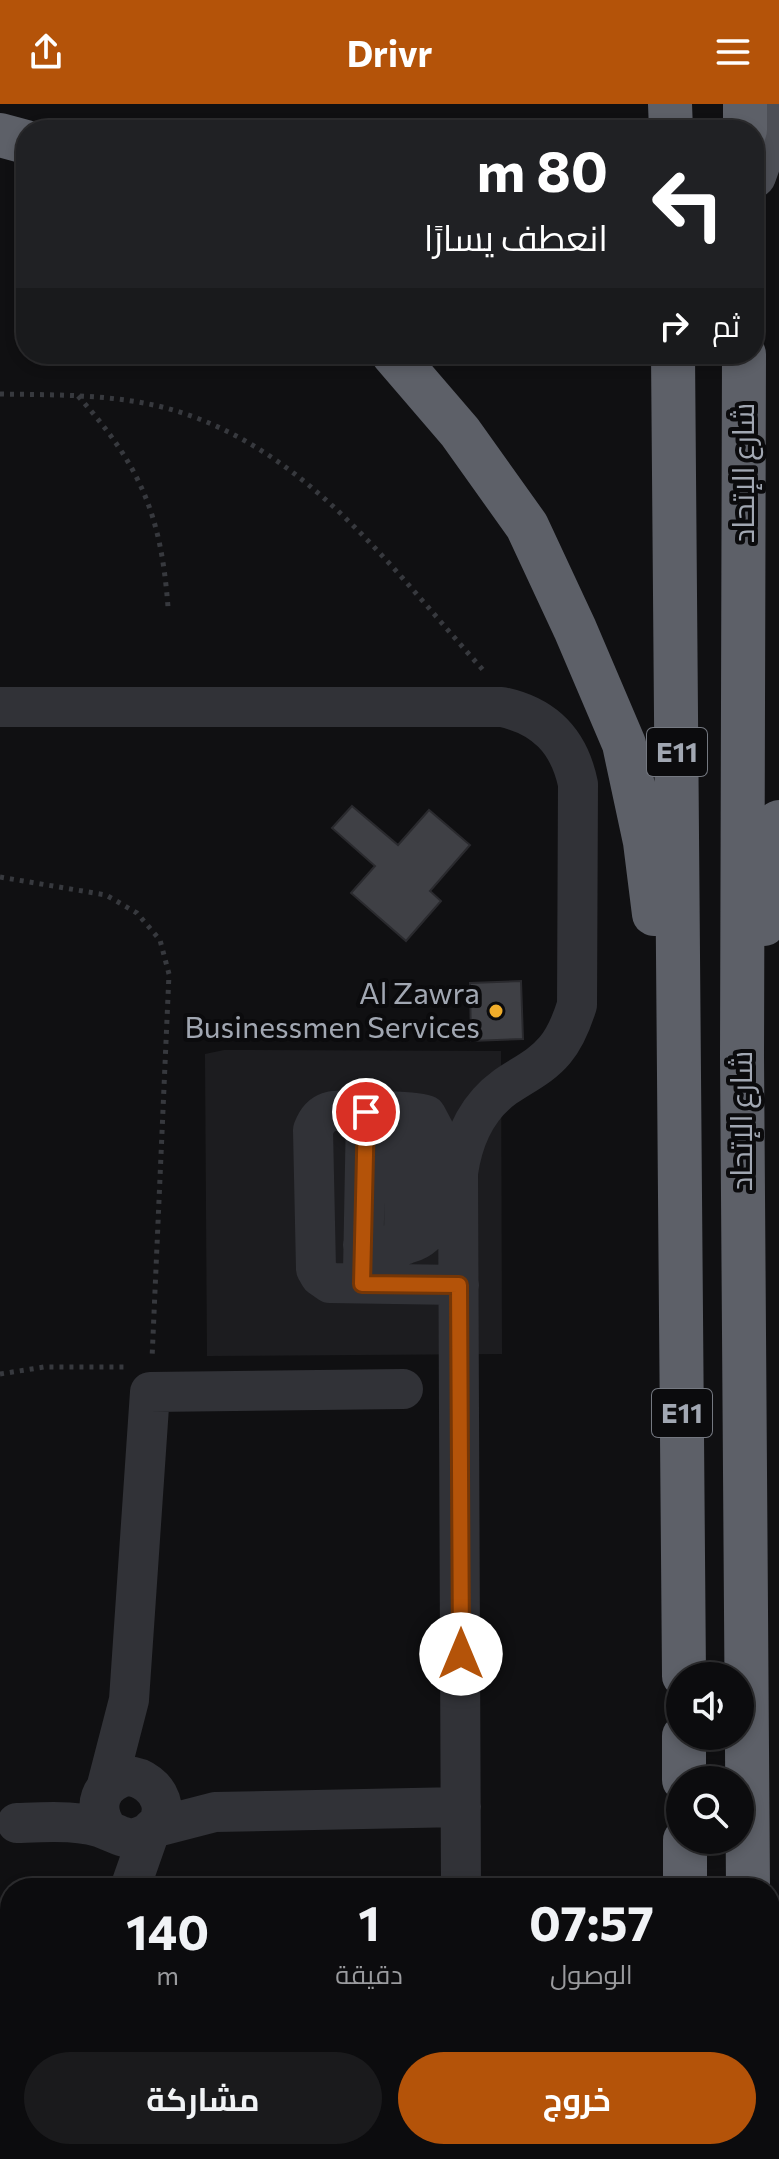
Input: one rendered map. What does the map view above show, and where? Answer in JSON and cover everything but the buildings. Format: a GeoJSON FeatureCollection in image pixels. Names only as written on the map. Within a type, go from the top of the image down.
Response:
{"type":"FeatureCollection","features":[{"type":"Feature","properties":{"kind":"highway"},"geometry":{"type":"LineString","coordinates":[[402,364],[460,432],[527,526],[624,744],[645,842],[680,1151]]}},
{"type":"Feature","properties":{"kind":"highway","name":"شارع الإتحاد"},"geometry":{"type":"LineString","coordinates":[[673,364],[684,1662]]}},
{"type":"Feature","properties":{"kind":"highway","name":"شارع الإتحاد"},"geometry":{"type":"LineString","coordinates":[[744,364],[742,1056],[748,1878]]}},
{"type":"Feature","properties":{"kind":"highway"},"geometry":{"type":"LineString","coordinates":[[742,1056],[779,822]]}},
{"type":"Feature","properties":{"kind":"highway"},"geometry":{"type":"LineString","coordinates":[[685,1854],[685,1878]]}},
{"type":"Feature","properties":{"kind":"main road"},"geometry":{"type":"LineString","coordinates":[[764,148],[768,137],[770,104]]}},
{"type":"Feature","properties":{"kind":"street"},"geometry":{"type":"LineString","coordinates":[[0,707],[485,706],[519,710],[542,723],[561,741],[569,754],[578,784],[577,1005],[569,1028],[557,1048],[540,1065],[488,1101],[467,1134],[458,1173],[461,1878]]}},
{"type":"Feature","properties":{"kind":"street"},"geometry":{"type":"LineString","coordinates":[[328,1112],[386,1112],[404,1245],[330,1283],[316,1269],[313,1130],[321,1116],[328,1112]]}},
{"type":"Feature","properties":{"kind":"street"},"geometry":{"type":"LineString","coordinates":[[363,1264],[386,1112]]}},
{"type":"Feature","properties":{"kind":"street"},"geometry":{"type":"LineString","coordinates":[[363,1264],[459,1285]]}},
{"type":"Feature","properties":{"kind":"street"},"geometry":{"type":"LineString","coordinates":[[125,1878],[110,1831],[99,1811],[129,1700],[151,1380],[403,1389]]}},
{"type":"Feature","properties":{"kind":"street"},"geometry":{"type":"LineString","coordinates":[[129,1700],[152,1808],[131,1878]]}},
{"type":"Feature","properties":{"kind":"street"},"geometry":{"type":"LineString","coordinates":[[152,1808],[131,1839],[110,1831],[30,1822],[127,1776],[152,1808],[215,1812],[461,1807]]}},
{"type":"Feature","properties":{"kind":"path"},"geometry":{"type":"LineString","coordinates":[[0,394],[118,399],[186,415],[237,436],[273,456],[338,509],[519,710]]}},
{"type":"Feature","properties":{"kind":"path"},"geometry":{"type":"LineString","coordinates":[[77,395],[109,430],[141,485],[153,513],[164,560],[168,607]]}},
{"type":"Feature","properties":{"kind":"path"},"geometry":{"type":"LineString","coordinates":[[0,877],[106,895],[137,913],[160,940],[169,974],[151,1380],[92,1365],[0,1374]]}},
{"type":"Feature","properties":{"kind":"shaded area"},"geometry":{"type":"Polygon","coordinates":[[[224,1050],[501,1051],[502,1354],[207,1356],[205,1054],[224,1050]]]}},
{"type":"Feature","properties":{"kind":"place","name":"Al Zawra Businessmen Services"},"geometry":{"type":"Point","coordinates":[496,1011]}},
{"type":"Feature","properties":{"kind":"route"},"geometry":{"type":"LineString","coordinates":[[366,1112],[362,1284],[459,1285],[461,1654]]}}]}
